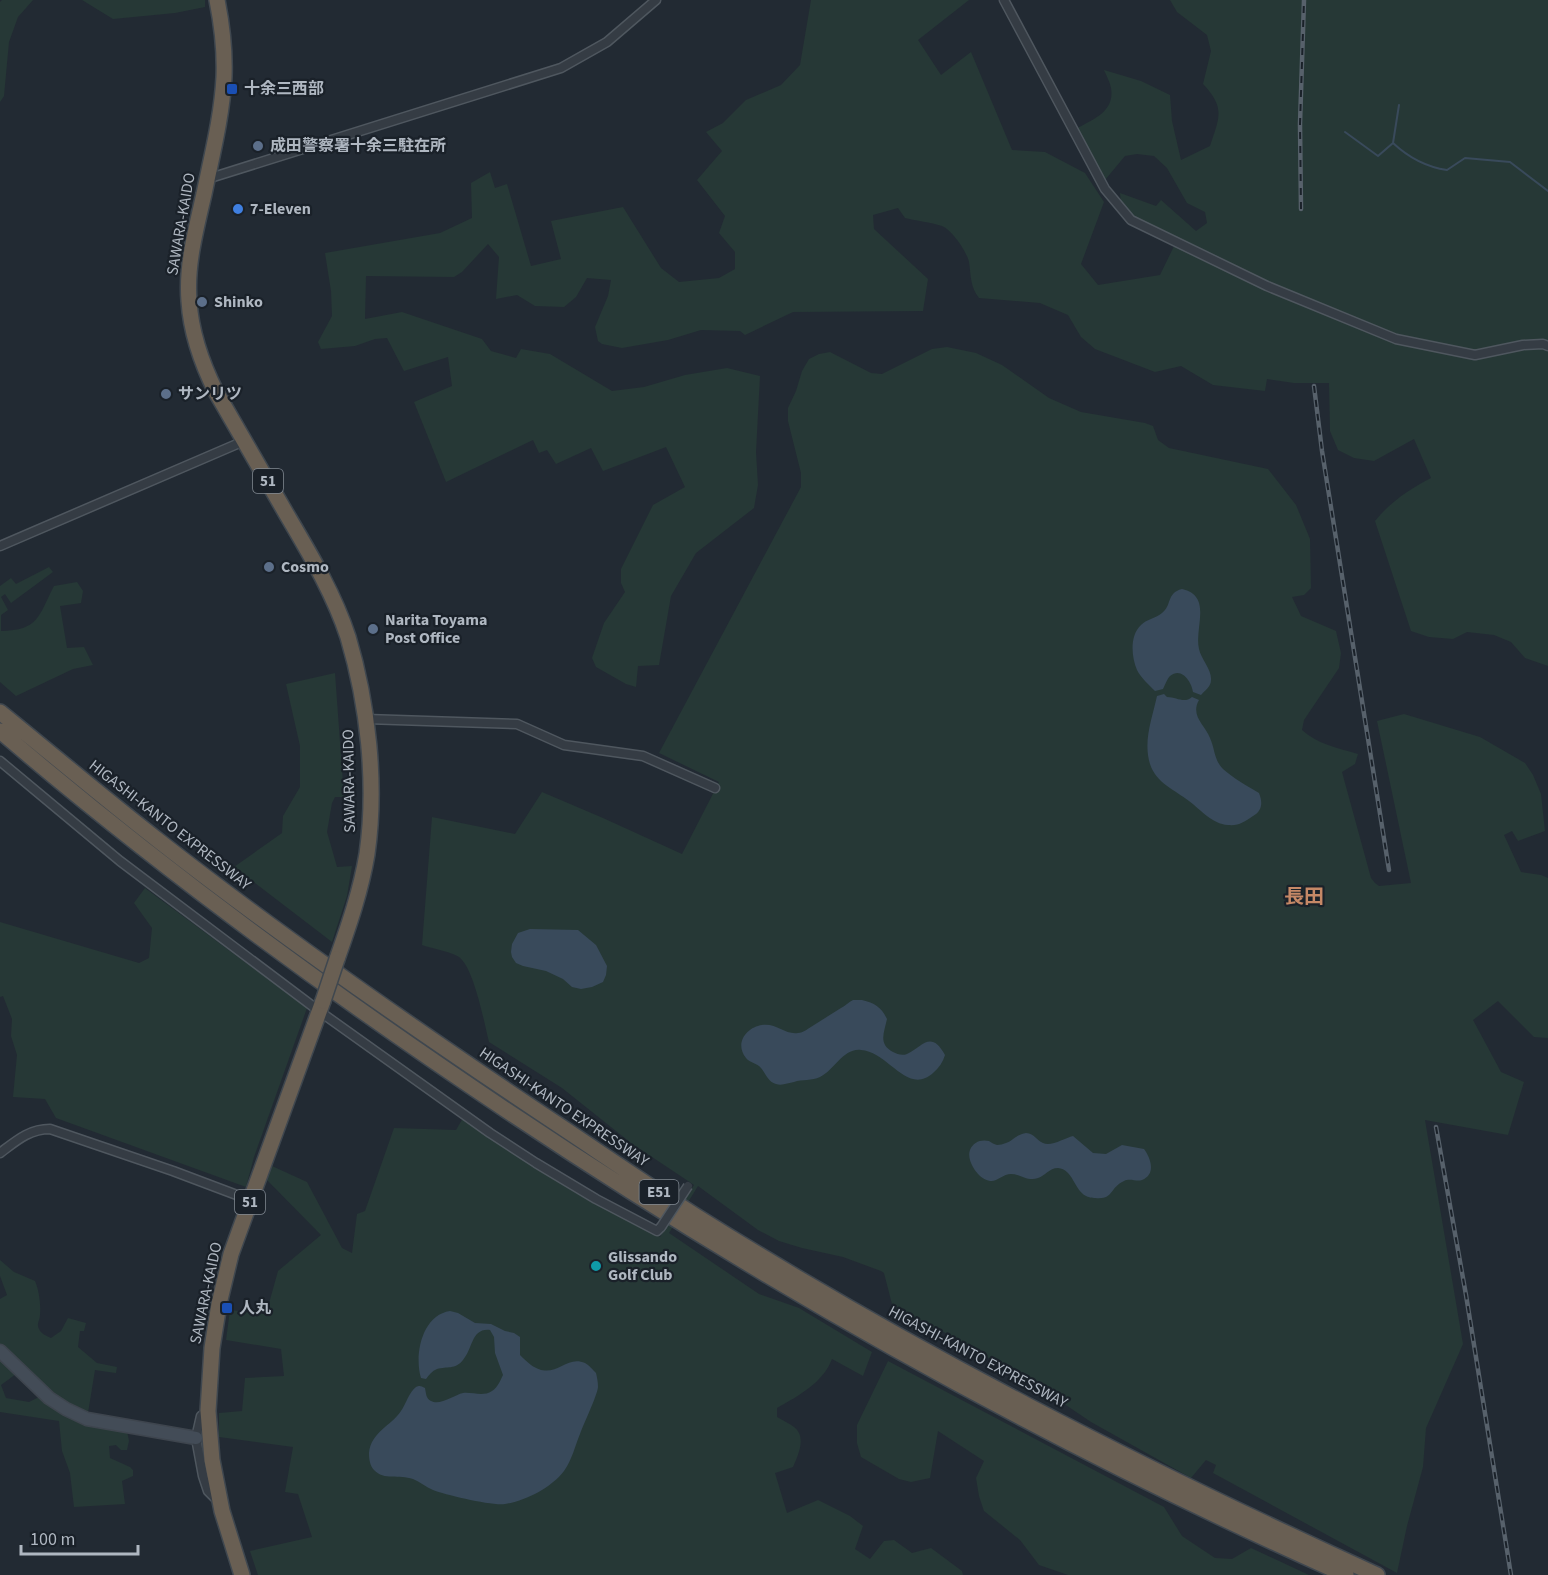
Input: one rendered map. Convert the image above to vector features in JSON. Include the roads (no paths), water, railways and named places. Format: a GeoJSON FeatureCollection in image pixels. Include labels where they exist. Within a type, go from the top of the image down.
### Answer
{"type":"FeatureCollection","features":[{"type":"Feature","properties":{"kind":"highway","name":"SAWARA-KAIDO"},"geometry":{"type":"LineString","coordinates":[[217,0],[222,36],[223,93],[190,259],[188,278],[190,316],[207,373],[314,562],[347,636],[366,719],[370,779],[369,835],[352,916],[231,1254],[219,1304],[211,1355],[208,1411],[212,1460],[220,1504],[242,1575]]}},
{"type":"Feature","properties":{"kind":"highway","name":"HIGASHI-KANTO EXPRESSWAY"},"geometry":{"type":"LineString","coordinates":[[0,712],[157,840],[309,954],[438,1046],[695,1216],[900,1337],[1007,1395],[1143,1465],[1377,1575]]}},
{"type":"Feature","properties":{"kind":"highway","name":"HIGASHI-KANTO EXPRESSWAY"},"geometry":{"type":"LineString","coordinates":[[0,730],[44,768],[168,866],[340,996],[439,1066],[574,1156],[688,1228],[894,1348],[1000,1406],[1200,1508],[1346,1575]]}},
{"type":"Feature","properties":{"kind":"street"},"geometry":{"type":"LineString","coordinates":[[207,179],[561,68],[607,42],[656,0]]}},
{"type":"Feature","properties":{"kind":"street"},"geometry":{"type":"LineString","coordinates":[[1004,0],[1105,189],[1131,220],[1267,286],[1396,339],[1475,356],[1523,345],[1548,346]]}},
{"type":"Feature","properties":{"kind":"street"},"geometry":{"type":"LineString","coordinates":[[0,546],[244,441]]}},
{"type":"Feature","properties":{"kind":"street"},"geometry":{"type":"LineString","coordinates":[[366,719],[517,724],[564,745],[643,756],[715,788]]}},
{"type":"Feature","properties":{"kind":"street"},"geometry":{"type":"LineString","coordinates":[[0,761],[120,861],[321,1006],[490,1133],[536,1163],[657,1231],[688,1186]]}},
{"type":"Feature","properties":{"kind":"street"},"geometry":{"type":"LineString","coordinates":[[0,1153],[31,1132],[50,1130],[173,1171],[250,1200]]}},
{"type":"Feature","properties":{"kind":"street"},"geometry":{"type":"LineString","coordinates":[[0,1352],[49,1398],[87,1419],[195,1438]]}},
{"type":"Feature","properties":{"kind":"street"},"geometry":{"type":"LineString","coordinates":[[208,1411],[201,1416],[195,1438],[208,1491],[220,1504]]}},
{"type":"Feature","properties":{"kind":"water"},"geometry":{"type":"Polygon","coordinates":[[[1182,589],[1197,598],[1200,606],[1199,649],[1210,672],[1211,680],[1209,687],[1201,695],[1193,692],[1186,677],[1179,673],[1170,676],[1163,689],[1155,691],[1139,673],[1135,664],[1133,640],[1137,629],[1143,623],[1162,613],[1174,593],[1182,589]]]}},
{"type":"Feature","properties":{"kind":"water"},"geometry":{"type":"Polygon","coordinates":[[[1164,694],[1180,700],[1192,697],[1199,700],[1197,716],[1208,733],[1220,766],[1231,776],[1259,793],[1261,806],[1256,814],[1235,825],[1217,822],[1166,786],[1153,771],[1148,755],[1148,738],[1157,696],[1164,694]]]}},
{"type":"Feature","properties":{"kind":"water"},"geometry":{"type":"Polygon","coordinates":[[[530,929],[578,930],[596,945],[607,966],[603,982],[581,989],[572,987],[563,979],[546,971],[516,963],[512,957],[512,944],[518,933],[530,929]]]}},
{"type":"Feature","properties":{"kind":"water"},"geometry":{"type":"Polygon","coordinates":[[[853,1000],[862,1000],[877,1006],[887,1019],[883,1038],[888,1049],[903,1055],[931,1041],[940,1047],[945,1055],[937,1069],[924,1079],[915,1079],[906,1076],[871,1053],[855,1050],[849,1052],[820,1077],[778,1085],[771,1082],[761,1068],[748,1060],[743,1052],[741,1047],[744,1037],[747,1032],[757,1026],[767,1025],[800,1033],[853,1000]]]}},
{"type":"Feature","properties":{"kind":"water"},"geometry":{"type":"Polygon","coordinates":[[[1026,1133],[1046,1144],[1073,1136],[1093,1153],[1106,1154],[1122,1145],[1144,1149],[1150,1161],[1151,1170],[1142,1180],[1124,1181],[1109,1195],[1101,1198],[1093,1198],[1082,1193],[1063,1169],[1052,1169],[1034,1179],[1011,1174],[993,1181],[985,1179],[976,1172],[969,1154],[975,1143],[986,1140],[1000,1145],[1026,1133]]]}},
{"type":"Feature","properties":{"kind":"water"},"geometry":{"type":"Polygon","coordinates":[[[450,1311],[475,1323],[491,1324],[514,1333],[520,1337],[520,1355],[539,1369],[547,1371],[578,1361],[586,1364],[596,1373],[597,1391],[567,1467],[552,1483],[529,1497],[505,1504],[480,1502],[433,1490],[413,1479],[382,1475],[372,1466],[369,1453],[373,1440],[397,1416],[416,1387],[425,1388],[428,1399],[439,1402],[463,1393],[489,1393],[500,1382],[503,1375],[495,1353],[494,1337],[490,1330],[479,1332],[460,1363],[437,1369],[426,1379],[421,1378],[419,1358],[422,1337],[433,1320],[440,1314],[450,1311]]]}},
{"type":"Feature","properties":{"kind":"waterway"},"geometry":{"type":"LineString","coordinates":[[1393,143],[1399,105]]}},
{"type":"Feature","properties":{"kind":"waterway"},"geometry":{"type":"LineString","coordinates":[[1345,132],[1378,156],[1393,143],[1418,161],[1447,170],[1465,158],[1510,162],[1548,191]]}},
{"type":"Feature","properties":{"kind":"railway"},"geometry":{"type":"LineString","coordinates":[[1301,209],[1300,124],[1304,0]]}},
{"type":"Feature","properties":{"kind":"railway"},"geometry":{"type":"LineString","coordinates":[[1314,386],[1322,451],[1389,870]]}},
{"type":"Feature","properties":{"kind":"railway"},"geometry":{"type":"LineString","coordinates":[[1436,1127],[1466,1295],[1511,1575]]}},
{"type":"Feature","properties":{"kind":"place","name":"十余三西部"},"geometry":{"type":"Point","coordinates":[232,89]}},
{"type":"Feature","properties":{"kind":"place","name":"成田警察署十余三駐在所"},"geometry":{"type":"Point","coordinates":[258,146]}},
{"type":"Feature","properties":{"kind":"place","name":"7-Eleven"},"geometry":{"type":"Point","coordinates":[238,209]}},
{"type":"Feature","properties":{"kind":"place","name":"Shinko"},"geometry":{"type":"Point","coordinates":[202,302]}},
{"type":"Feature","properties":{"kind":"place","name":"サンリツ"},"geometry":{"type":"Point","coordinates":[166,394]}},
{"type":"Feature","properties":{"kind":"place","name":"Cosmo"},"geometry":{"type":"Point","coordinates":[269,567]}},
{"type":"Feature","properties":{"kind":"place","name":"Narita Toyama Post Office"},"geometry":{"type":"Point","coordinates":[373,629]}},
{"type":"Feature","properties":{"kind":"place","name":"Glissando Golf Club"},"geometry":{"type":"Point","coordinates":[596,1266]}},
{"type":"Feature","properties":{"kind":"place","name":"人丸"},"geometry":{"type":"Point","coordinates":[227,1308]}},
{"type":"Feature","properties":{"kind":"district","name":"長田"},"geometry":{"type":"Point","coordinates":[1304,897]}}]}
